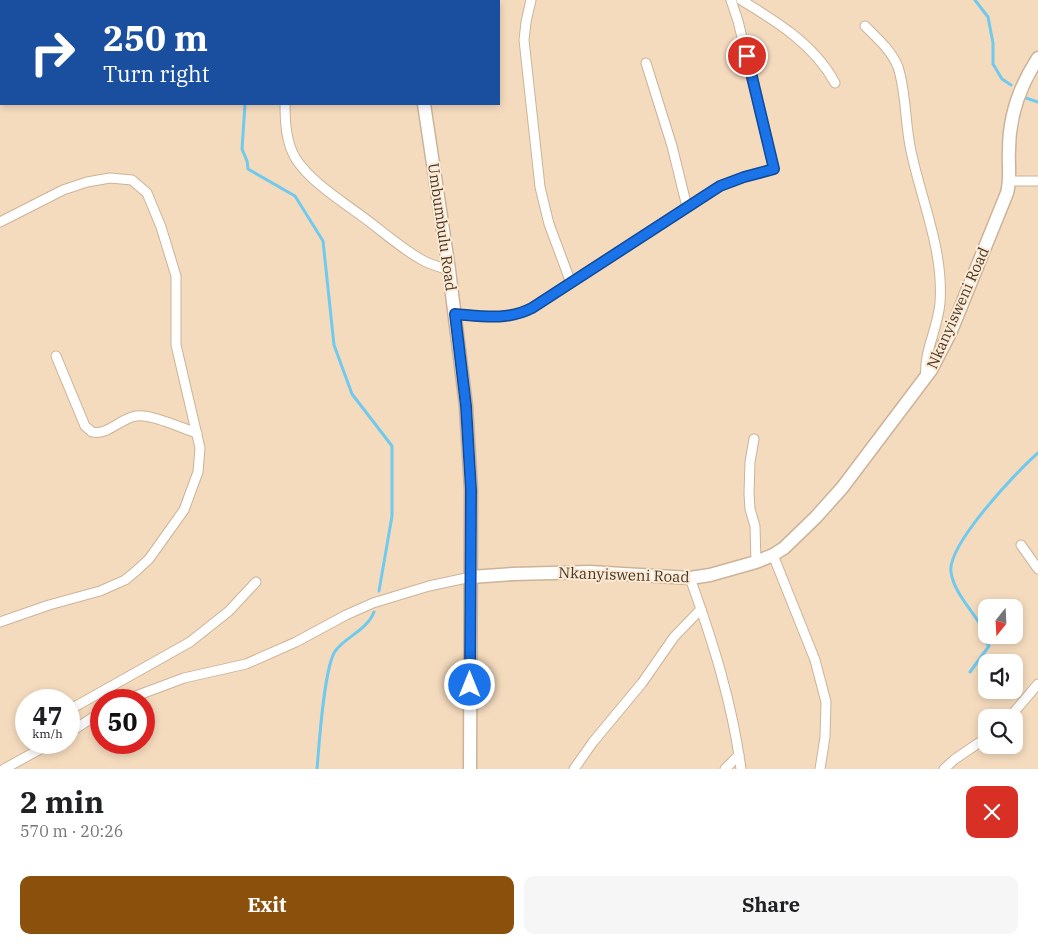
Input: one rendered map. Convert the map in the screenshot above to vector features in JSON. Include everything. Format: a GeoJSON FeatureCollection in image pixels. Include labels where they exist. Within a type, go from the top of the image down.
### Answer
{"type":"FeatureCollection","features":[{"type":"Feature","properties":{"kind":"street"},"geometry":{"type":"LineString","coordinates":[[531,0],[524,40],[540,187],[549,224],[571,283]]}},
{"type":"Feature","properties":{"kind":"street"},"geometry":{"type":"LineString","coordinates":[[455,314],[506,317],[521,314],[720,186],[774,169],[738,21],[731,0]]}},
{"type":"Feature","properties":{"kind":"street"},"geometry":{"type":"LineString","coordinates":[[741,0],[804,44],[824,65],[835,83]]}},
{"type":"Feature","properties":{"kind":"street"},"geometry":{"type":"LineString","coordinates":[[864,26],[886,48],[898,68],[914,164],[929,215],[940,275],[940,303],[936,328],[924,368],[926,377]]}},
{"type":"Feature","properties":{"kind":"street","name":"Nkanyisweni Road"},"geometry":{"type":"LineString","coordinates":[[155,689],[184,678],[246,664],[296,642],[373,603],[429,586],[471,577],[513,574],[590,572],[690,578],[710,575],[756,562],[773,555],[799,534],[842,488],[926,377],[940,354],[1001,210],[1010,181],[1008,152],[1014,107],[1022,85],[1038,58]]}},
{"type":"Feature","properties":{"kind":"street"},"geometry":{"type":"LineString","coordinates":[[646,63],[672,146],[686,207]]}},
{"type":"Feature","properties":{"kind":"street"},"geometry":{"type":"LineString","coordinates":[[285,105],[286,125],[290,145],[296,159],[304,170],[413,254],[429,263],[449,270]]}},
{"type":"Feature","properties":{"kind":"street","name":"Umbumbulu Road"},"geometry":{"type":"LineString","coordinates":[[424,105],[449,270],[466,406],[471,490],[470,769]]}},
{"type":"Feature","properties":{"kind":"street"},"geometry":{"type":"LineString","coordinates":[[0,222],[63,190],[87,182],[122,178],[132,180],[147,194],[161,227],[173,264],[177,288],[176,345],[197,433],[200,458],[191,493],[184,510],[149,559],[125,580],[100,591],[49,605],[0,622]]}},
{"type":"Feature","properties":{"kind":"street"},"geometry":{"type":"LineString","coordinates":[[1010,181],[1038,181]]}},
{"type":"Feature","properties":{"kind":"street"},"geometry":{"type":"LineString","coordinates":[[56,356],[85,426],[92,432],[102,432],[130,417],[137,416],[150,417],[197,433]]}},
{"type":"Feature","properties":{"kind":"street"},"geometry":{"type":"LineString","coordinates":[[754,439],[750,462],[749,494],[750,509],[756,526],[756,562]]}},
{"type":"Feature","properties":{"kind":"street"},"geometry":{"type":"LineString","coordinates":[[1021,545],[1038,570]]}},
{"type":"Feature","properties":{"kind":"street"},"geometry":{"type":"LineString","coordinates":[[773,555],[815,660],[826,702],[826,729],[820,769]]}},
{"type":"Feature","properties":{"kind":"street"},"geometry":{"type":"LineString","coordinates":[[690,578],[722,674],[735,728],[741,769]]}},
{"type":"Feature","properties":{"kind":"street"},"geometry":{"type":"LineString","coordinates":[[80,704],[190,642],[222,617],[256,582]]}},
{"type":"Feature","properties":{"kind":"street"},"geometry":{"type":"LineString","coordinates":[[574,769],[593,742],[642,683],[674,637],[701,608]]}},
{"type":"Feature","properties":{"kind":"street"},"geometry":{"type":"LineString","coordinates":[[1017,709],[1038,684]]}},
{"type":"Feature","properties":{"kind":"street"},"geometry":{"type":"LineString","coordinates":[[944,769],[978,743]]}},
{"type":"Feature","properties":{"kind":"street"},"geometry":{"type":"LineString","coordinates":[[4,769],[28,754]]}},
{"type":"Feature","properties":{"kind":"street"},"geometry":{"type":"LineString","coordinates":[[725,769],[739,755]]}},
{"type":"Feature","properties":{"kind":"waterway"},"geometry":{"type":"LineString","coordinates":[[975,0],[988,17],[993,43],[993,64],[1002,79],[1011,85]]}},
{"type":"Feature","properties":{"kind":"waterway"},"geometry":{"type":"LineString","coordinates":[[1026,98],[1038,102]]}},
{"type":"Feature","properties":{"kind":"waterway"},"geometry":{"type":"LineString","coordinates":[[245,105],[242,149],[248,169],[295,196],[323,241],[334,345],[352,394],[392,446],[392,516],[379,591]]}},
{"type":"Feature","properties":{"kind":"waterway"},"geometry":{"type":"LineString","coordinates":[[970,672],[989,646],[986,642],[988,639],[953,581],[951,572],[953,560],[971,527],[985,509],[1015,475],[1038,453]]}},
{"type":"Feature","properties":{"kind":"waterway"},"geometry":{"type":"LineString","coordinates":[[317,769],[325,688],[332,658],[341,645],[367,624],[374,612]]}},
{"type":"Feature","properties":{"kind":"route"},"geometry":{"type":"LineString","coordinates":[[470,685],[471,490],[466,406],[455,314],[506,317],[521,314],[720,186],[774,169],[747,56]]}}]}
